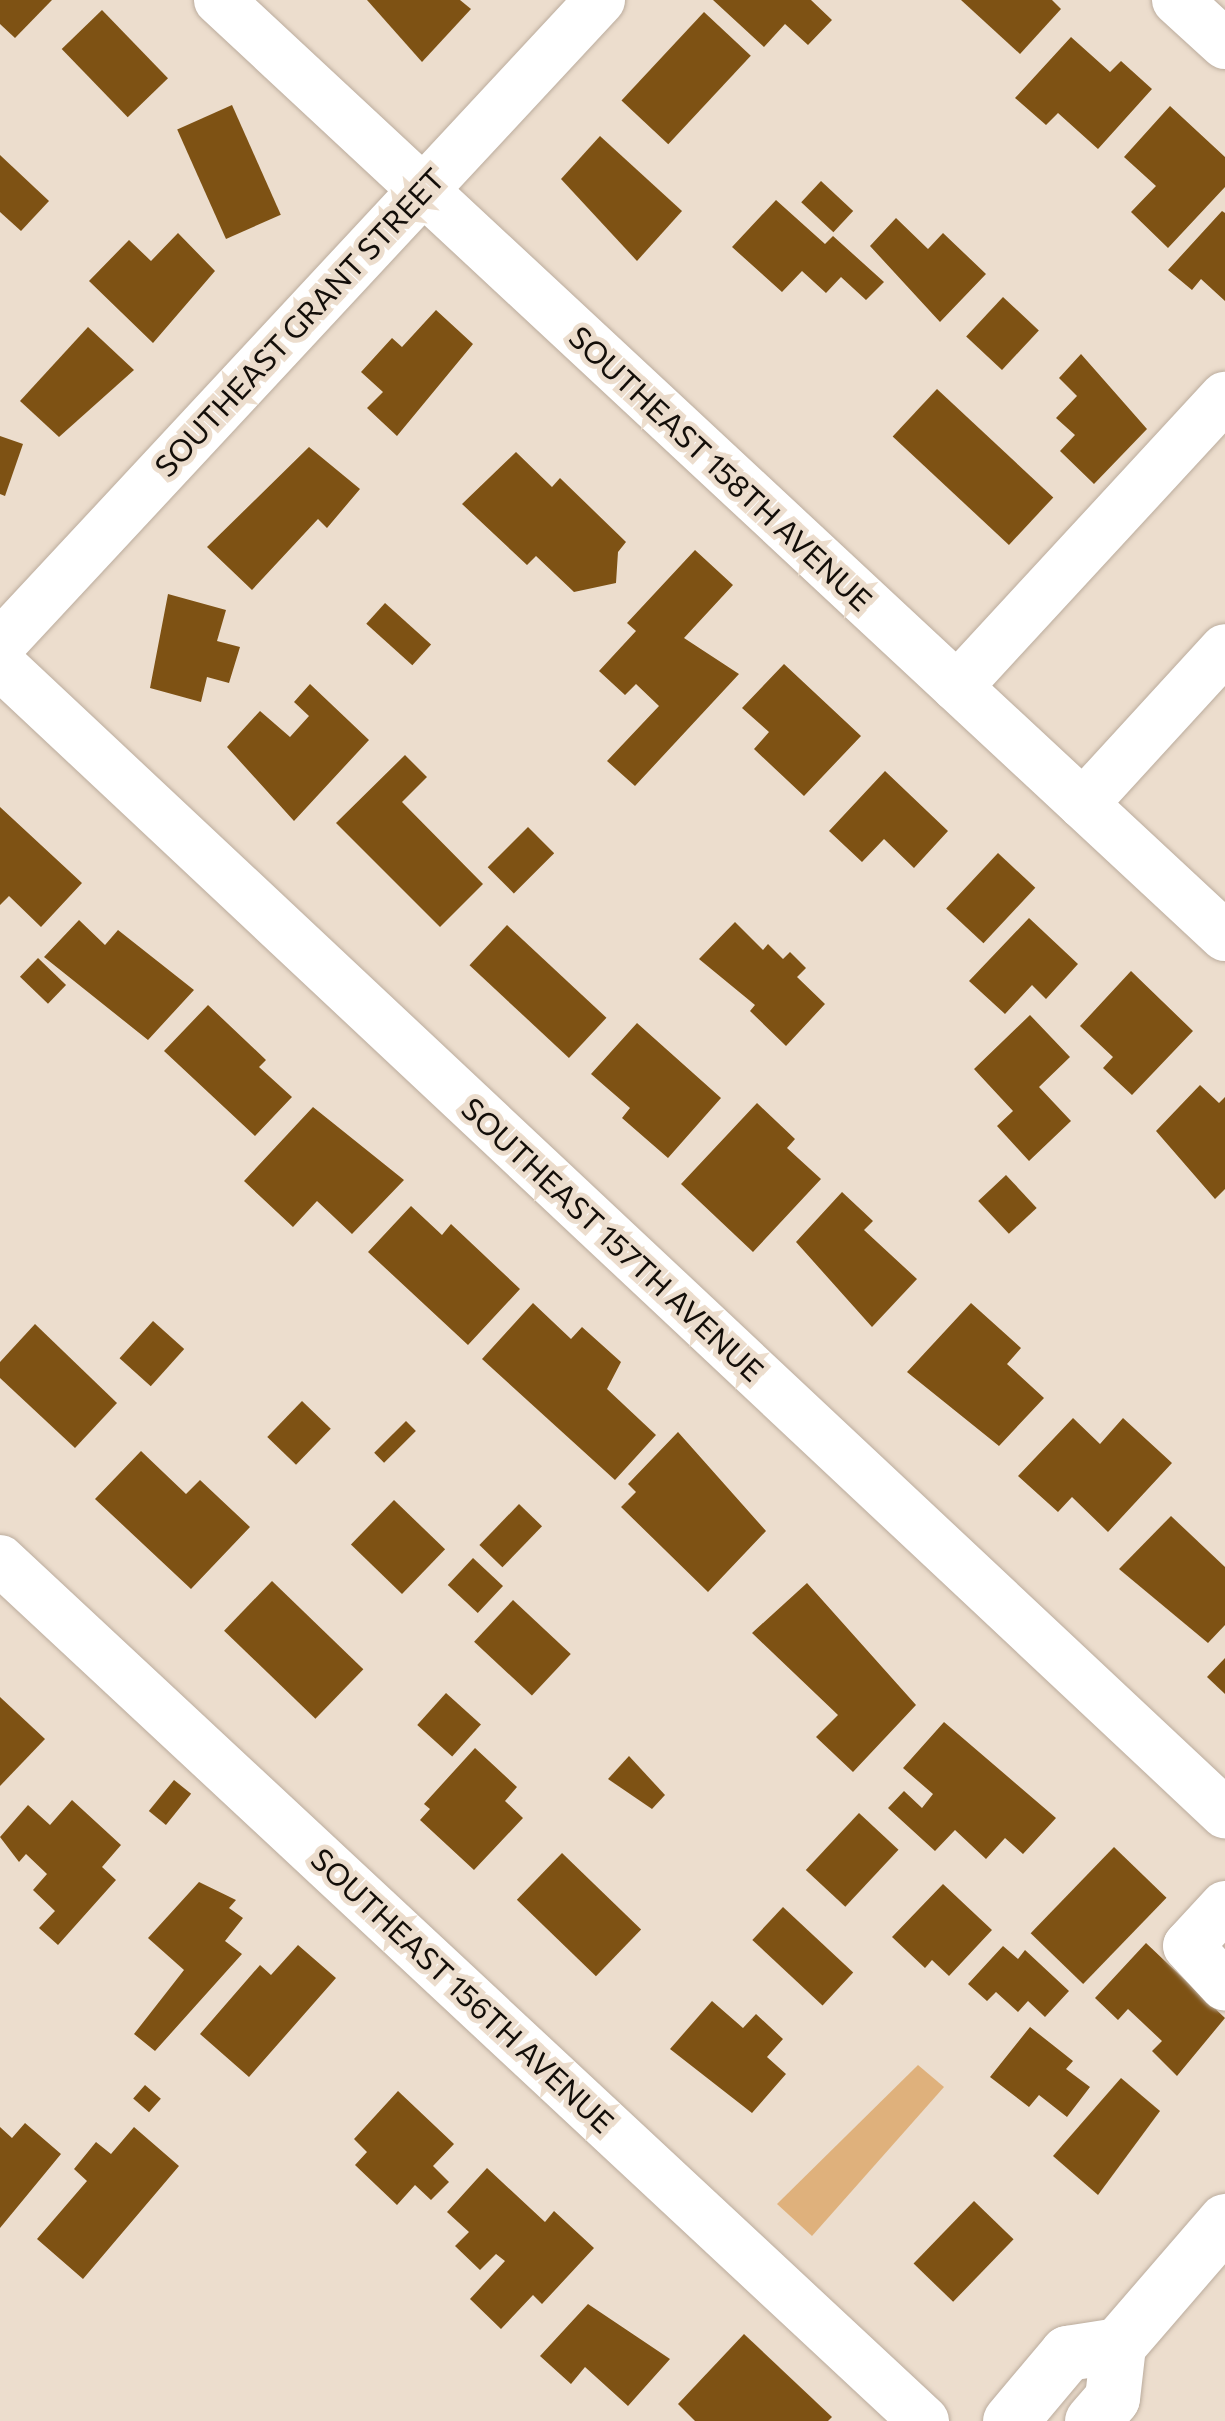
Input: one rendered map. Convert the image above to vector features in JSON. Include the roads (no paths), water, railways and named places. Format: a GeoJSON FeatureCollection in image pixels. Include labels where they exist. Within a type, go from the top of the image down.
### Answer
{"type":"FeatureCollection","features":[{"type":"Feature","properties":{"kind":"main road"},"geometry":{"type":"LineString","coordinates":[[1092,2421],[1112,2398],[1118,2345],[1225,2221]]}},
{"type":"Feature","properties":{"kind":"main road"},"geometry":{"type":"LineString","coordinates":[[1010,2421],[1067,2352],[1118,2345]]}},
{"type":"Feature","properties":{"kind":"street","name":"SOUTHEAST 158TH AVENUE"},"geometry":{"type":"LineString","coordinates":[[218,0],[1225,936]]}},
{"type":"Feature","properties":{"kind":"street","name":"SOUTHEAST GRANT STREET"},"geometry":{"type":"LineString","coordinates":[[0,645],[600,0]]}},
{"type":"Feature","properties":{"kind":"street"},"geometry":{"type":"LineString","coordinates":[[1176,0],[1225,44]]}},
{"type":"Feature","properties":{"kind":"street"},"geometry":{"type":"LineString","coordinates":[[957,687],[1225,397]]}},
{"type":"Feature","properties":{"kind":"street"},"geometry":{"type":"LineString","coordinates":[[1083,804],[1225,649]]}},
{"type":"Feature","properties":{"kind":"street","name":"SOUTHEAST 157TH AVENUE"},"geometry":{"type":"LineString","coordinates":[[0,664],[1225,1813]]}},
{"type":"Feature","properties":{"kind":"street","name":"SOUTHEAST 156TH AVENUE"},"geometry":{"type":"LineString","coordinates":[[0,1560],[924,2421]]}},
{"type":"Feature","properties":{"kind":"street"},"geometry":{"type":"LineString","coordinates":[[1225,1906],[1188,1946],[1225,1986]]}}]}
